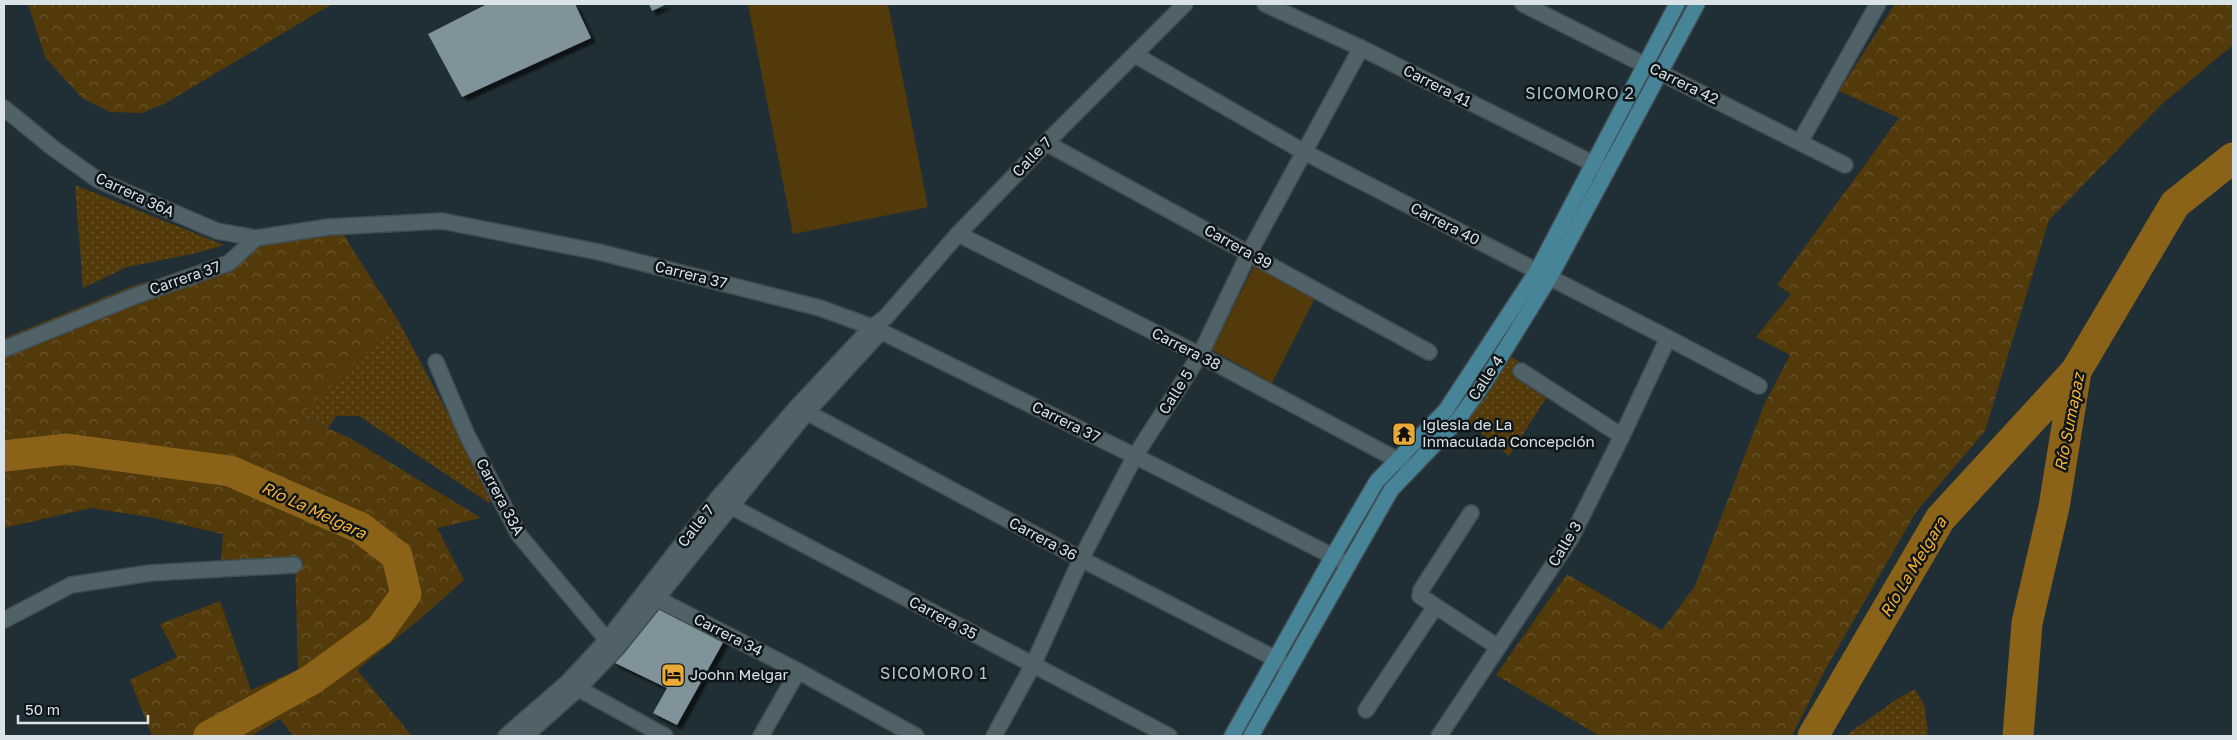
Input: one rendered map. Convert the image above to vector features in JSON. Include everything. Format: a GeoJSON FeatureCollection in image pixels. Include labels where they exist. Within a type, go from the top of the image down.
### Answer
{"type":"FeatureCollection","features":[{"type":"Feature","properties":{"kind":"main road","name":"Calle 4"},"geometry":{"type":"LineString","coordinates":[[1232,736],[1377,481],[1446,410],[1543,274],[1592,164],[1644,64],[1678,4]]}},
{"type":"Feature","properties":{"kind":"main road","name":"Calle 4"},"geometry":{"type":"LineString","coordinates":[[1251,736],[1391,490],[1463,412],[1485,382],[1543,274],[1607,171],[1697,4]]}},
{"type":"Feature","properties":{"kind":"street","name":"Calle 7"},"geometry":{"type":"LineString","coordinates":[[525,736],[573,686],[607,640],[650,595],[724,502],[802,409],[880,325],[958,234],[1185,4]]}},
{"type":"Feature","properties":{"kind":"street","name":"Carrera 41"},"geometry":{"type":"LineString","coordinates":[[1265,4],[1361,48],[1607,171]]}},
{"type":"Feature","properties":{"kind":"street","name":"Carrera 42"},"geometry":{"type":"LineString","coordinates":[[1523,4],[1845,165]]}},
{"type":"Feature","properties":{"kind":"street"},"geometry":{"type":"LineString","coordinates":[[1800,142],[1878,4]]}},
{"type":"Feature","properties":{"kind":"street","name":"Calle 5"},"geometry":{"type":"LineString","coordinates":[[994,736],[1033,665],[1081,559],[1134,456],[1200,355],[1249,253],[1361,48]]}},
{"type":"Feature","properties":{"kind":"street","name":"Carrera 40"},"geometry":{"type":"LineString","coordinates":[[1136,55],[1304,152],[1759,386]]}},
{"type":"Feature","properties":{"kind":"street","name":"Carrera 36A"},"geometry":{"type":"LineString","coordinates":[[4,108],[53,148],[98,180],[217,231],[256,238]]}},
{"type":"Feature","properties":{"kind":"street","name":"Carrera 39"},"geometry":{"type":"LineString","coordinates":[[1046,143],[1429,352]]}},
{"type":"Feature","properties":{"kind":"street","name":"Carrera 37"},"geometry":{"type":"LineString","coordinates":[[4,349],[135,296],[229,263],[256,238],[330,226],[442,220],[599,252],[880,325],[1348,564]]}},
{"type":"Feature","properties":{"kind":"street","name":"Carrera 38"},"geometry":{"type":"LineString","coordinates":[[958,234],[1200,355],[1412,468]]}},
{"type":"Feature","properties":{"kind":"street","name":"Calle 3"},"geometry":{"type":"LineString","coordinates":[[1439,736],[1571,538],[1668,338]]}},
{"type":"Feature","properties":{"kind":"street","name":"Carrera 33A"},"geometry":{"type":"LineString","coordinates":[[436,362],[467,435],[519,535],[607,640]]}},
{"type":"Feature","properties":{"kind":"street"},"geometry":{"type":"LineString","coordinates":[[1521,371],[1622,436]]}},
{"type":"Feature","properties":{"kind":"street","name":"Carrera 36"},"geometry":{"type":"LineString","coordinates":[[802,409],[1081,559],[1276,659],[1289,668]]}},
{"type":"Feature","properties":{"kind":"street","name":"Carrera 35"},"geometry":{"type":"LineString","coordinates":[[724,502],[1169,736]]}},
{"type":"Feature","properties":{"kind":"street"},"geometry":{"type":"LineString","coordinates":[[1471,513],[1421,590],[1420,596],[1498,647]]}},
{"type":"Feature","properties":{"kind":"street"},"geometry":{"type":"LineString","coordinates":[[4,620],[71,585],[150,573],[294,565]]}},
{"type":"Feature","properties":{"kind":"street","name":"Calle 7"},"geometry":{"type":"LineString","coordinates":[[506,736],[573,686],[617,648],[650,595]]}},
{"type":"Feature","properties":{"kind":"street","name":"Carrera 34"},"geometry":{"type":"LineString","coordinates":[[650,595],[798,671],[898,732],[916,736]]}},
{"type":"Feature","properties":{"kind":"street"},"geometry":{"type":"LineString","coordinates":[[1366,710],[1435,607]]}},
{"type":"Feature","properties":{"kind":"street"},"geometry":{"type":"LineString","coordinates":[[761,736],[798,671]]}},
{"type":"Feature","properties":{"kind":"street"},"geometry":{"type":"LineString","coordinates":[[573,686],[665,736]]}},
{"type":"Feature","properties":{"kind":"green space"},"geometry":{"type":"Polygon","coordinates":[[[28,4],[332,4],[164,104],[142,113],[110,112],[82,98],[45,57],[28,4]]]}},
{"type":"Feature","properties":{"kind":"green space"},"geometry":{"type":"Polygon","coordinates":[[[748,4],[888,4],[928,207],[793,234],[748,4]]]}},
{"type":"Feature","properties":{"kind":"green space"},"geometry":{"type":"Polygon","coordinates":[[[1895,4],[2233,4],[2233,45],[2161,105],[2049,220],[1985,431],[1916,512],[1825,670],[1792,736],[1600,736],[1496,675],[1567,574],[1662,630],[1695,586],[1764,405],[1790,355],[1756,337],[1791,294],[1777,285],[1899,118],[1839,91],[1895,4]]]}},
{"type":"Feature","properties":{"kind":"green space"},"geometry":{"type":"Polygon","coordinates":[[[75,185],[224,245],[197,253],[127,267],[83,288],[75,185]]]}},
{"type":"Feature","properties":{"kind":"green space"},"geometry":{"type":"Polygon","coordinates":[[[343,234],[399,322],[299,416],[350,438],[481,518],[437,528],[464,580],[420,619],[357,670],[412,736],[293,736],[280,719],[251,736],[152,736],[130,680],[177,657],[160,624],[220,601],[251,690],[298,670],[295,560],[221,562],[223,534],[149,517],[91,508],[4,528],[4,338],[135,285],[205,266],[261,242],[343,234]]]}},
{"type":"Feature","properties":{"kind":"green space"},"geometry":{"type":"Polygon","coordinates":[[[1254,266],[1316,296],[1272,383],[1212,350],[1254,266]]]}},
{"type":"Feature","properties":{"kind":"green space"},"geometry":{"type":"Polygon","coordinates":[[[399,322],[493,498],[489,503],[359,416],[336,416],[328,428],[299,416],[399,322]]]}},
{"type":"Feature","properties":{"kind":"green space"},"geometry":{"type":"Polygon","coordinates":[[[1510,356],[1520,362],[1512,376],[1546,398],[1509,456],[1466,421],[1510,356]]]}},
{"type":"Feature","properties":{"kind":"green space"},"geometry":{"type":"Polygon","coordinates":[[[1915,689],[1925,707],[1928,736],[1845,736],[1897,699],[1915,689]]]}},
{"type":"Feature","properties":{"kind":"building"},"geometry":{"type":"Polygon","coordinates":[[[487,4],[575,4],[591,38],[462,97],[428,34],[487,4]]]}},
{"type":"Feature","properties":{"kind":"building"},"geometry":{"type":"Polygon","coordinates":[[[649,4],[667,4],[652,11],[649,4]]]}},
{"type":"Feature","properties":{"kind":"building","name":"Joohn Melgar"},"geometry":{"type":"Polygon","coordinates":[[[657,606],[725,639],[677,725],[653,713],[667,688],[613,662],[657,606]]]}},
{"type":"Feature","properties":{"kind":"waterway","name":"Río Sumapaz"},"geometry":{"type":"LineString","coordinates":[[2018,736],[2027,623],[2054,507],[2076,371],[2175,204],[2233,158]]}},
{"type":"Feature","properties":{"kind":"waterway","name":"Río La Melgara"},"geometry":{"type":"LineString","coordinates":[[1813,736],[1940,519],[2076,371]]}},
{"type":"Feature","properties":{"kind":"waterway","name":"Río La Melgara"},"geometry":{"type":"LineString","coordinates":[[4,456],[67,449],[230,471],[361,528],[397,556],[406,594],[380,630],[311,680],[209,736]]}},
{"type":"Feature","properties":{"kind":"place","name":"Iglesia de La Inmaculada Concepción"},"geometry":{"type":"Point","coordinates":[1404,434]}},
{"type":"Feature","properties":{"kind":"place","name":"Joohn Melgar"},"geometry":{"type":"Point","coordinates":[673,675]}},
{"type":"Feature","properties":{"kind":"district","name":"SICOMORO 2"},"geometry":{"type":"Point","coordinates":[1580,93]}},
{"type":"Feature","properties":{"kind":"district","name":"SICOMORO 1"},"geometry":{"type":"Point","coordinates":[934,673]}}]}
